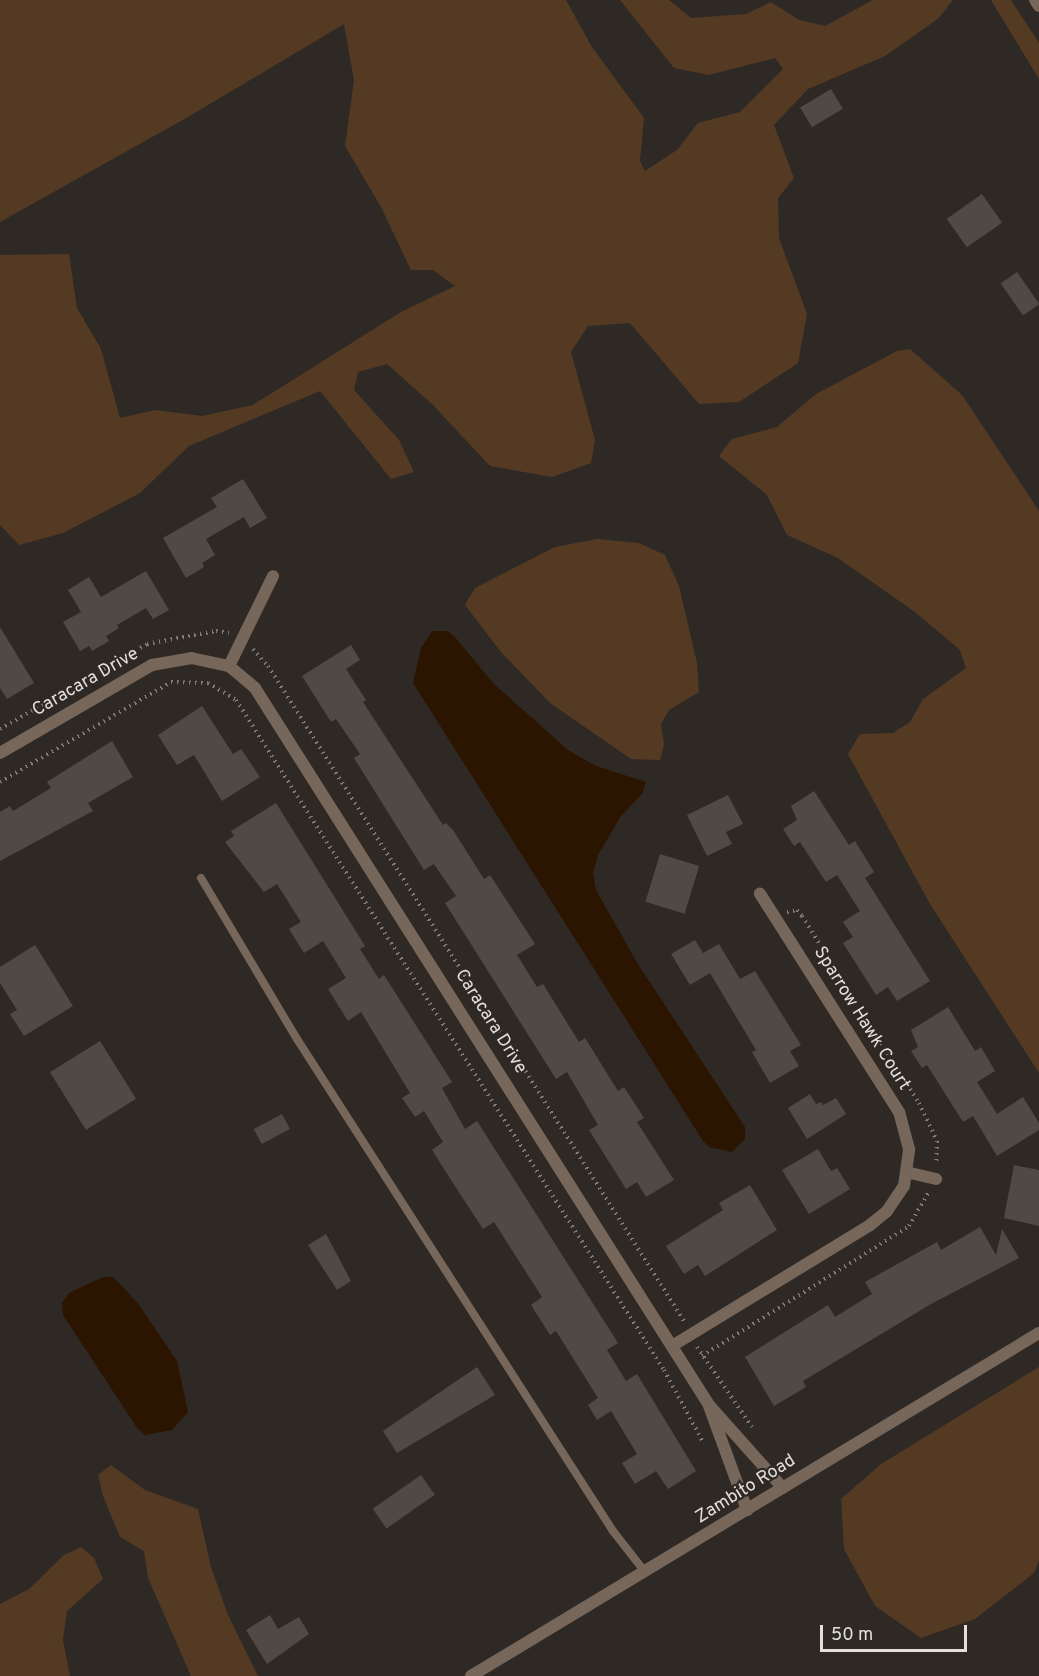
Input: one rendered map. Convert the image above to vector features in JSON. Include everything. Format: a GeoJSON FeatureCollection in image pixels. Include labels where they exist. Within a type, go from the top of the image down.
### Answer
{"type":"FeatureCollection","features":[{"type":"Feature","properties":{"kind":"street"},"geometry":{"type":"LineString","coordinates":[[1035,0],[1039,6]]}},
{"type":"Feature","properties":{"kind":"street"},"geometry":{"type":"LineString","coordinates":[[229,666],[273,576]]}},
{"type":"Feature","properties":{"kind":"street","name":"Caracara Drive"},"geometry":{"type":"LineString","coordinates":[[0,753],[152,665],[190,658],[229,666],[255,688],[709,1405],[783,1488]]}},
{"type":"Feature","properties":{"kind":"street","name":"Sparrow Hawk Court"},"geometry":{"type":"LineString","coordinates":[[672,1346],[870,1225],[887,1210],[904,1186],[909,1149],[899,1112],[760,894]]}},
{"type":"Feature","properties":{"kind":"street"},"geometry":{"type":"LineString","coordinates":[[906,1172],[936,1179]]}},
{"type":"Feature","properties":{"kind":"street","name":"Zambito Road"},"geometry":{"type":"LineString","coordinates":[[471,1676],[1039,1333]]}},
{"type":"Feature","properties":{"kind":"street","name":"Caracara Drive"},"geometry":{"type":"LineString","coordinates":[[709,1405],[747,1510]]}},
{"type":"Feature","properties":{"kind":"lane"},"geometry":{"type":"LineString","coordinates":[[201,878],[297,1039],[613,1531],[645,1572]]}},
{"type":"Feature","properties":{"kind":"path"},"geometry":{"type":"LineString","coordinates":[[0,782],[171,682],[185,680],[208,683],[236,700],[664,1370],[709,1452]]}},
{"type":"Feature","properties":{"kind":"path"},"geometry":{"type":"LineString","coordinates":[[702,1356],[909,1226],[936,1179],[937,1141],[900,1071],[802,916],[797,910],[773,914]]}},
{"type":"Feature","properties":{"kind":"shaded area"},"geometry":{"type":"Polygon","coordinates":[[[0,0],[566,0],[592,47],[644,118],[640,161],[645,171],[677,150],[698,123],[740,112],[783,69],[775,58],[709,75],[674,68],[620,0],[669,0],[691,18],[746,14],[771,2],[799,20],[825,26],[873,0],[953,0],[939,18],[885,56],[808,89],[774,125],[794,178],[778,198],[779,238],[807,314],[798,363],[739,402],[699,404],[630,323],[588,326],[571,352],[595,440],[591,463],[552,477],[490,466],[432,404],[387,364],[358,372],[354,390],[399,440],[414,472],[391,479],[320,391],[189,446],[140,493],[63,533],[19,545],[0,525],[0,255],[69,254],[77,308],[101,349],[120,418],[155,410],[202,416],[253,405],[401,312],[455,286],[433,270],[411,270],[381,207],[345,146],[354,80],[344,24],[188,117],[0,222],[0,0]]]}},
{"type":"Feature","properties":{"kind":"shaded area"},"geometry":{"type":"Polygon","coordinates":[[[991,0],[1011,0],[1039,43],[1039,79],[991,0]]]}},
{"type":"Feature","properties":{"kind":"shaded area"},"geometry":{"type":"Polygon","coordinates":[[[910,349],[962,395],[1039,511],[1039,1073],[930,904],[848,754],[860,734],[893,733],[910,722],[923,699],[966,668],[960,650],[915,612],[838,558],[787,535],[767,495],[719,456],[732,439],[777,427],[816,394],[897,351],[910,349]]]}},
{"type":"Feature","properties":{"kind":"shaded area"},"geometry":{"type":"Polygon","coordinates":[[[597,539],[639,543],[665,555],[679,586],[697,663],[699,692],[669,710],[661,724],[664,745],[660,760],[631,759],[550,703],[501,652],[465,605],[475,588],[555,547],[597,539]]]}},
{"type":"Feature","properties":{"kind":"shaded area"},"geometry":{"type":"Polygon","coordinates":[[[432,631],[448,631],[455,637],[493,683],[568,750],[596,766],[646,782],[642,794],[621,816],[598,855],[593,873],[596,890],[636,961],[745,1127],[745,1139],[732,1152],[709,1147],[703,1141],[413,683],[421,648],[432,631]]]}},
{"type":"Feature","properties":{"kind":"shaded area"},"geometry":{"type":"Polygon","coordinates":[[[103,1277],[113,1277],[137,1302],[177,1361],[188,1412],[172,1430],[145,1435],[137,1428],[63,1315],[62,1303],[69,1293],[103,1277]]]}},
{"type":"Feature","properties":{"kind":"shaded area"},"geometry":{"type":"Polygon","coordinates":[[[1039,1367],[1039,1560],[1034,1573],[975,1619],[921,1638],[875,1606],[844,1549],[841,1499],[881,1464],[1039,1367]]]}},
{"type":"Feature","properties":{"kind":"shaded area"},"geometry":{"type":"Polygon","coordinates":[[[111,1465],[145,1490],[198,1509],[211,1567],[228,1615],[258,1676],[191,1676],[148,1578],[144,1551],[120,1537],[103,1496],[98,1475],[111,1465]]]}},
{"type":"Feature","properties":{"kind":"shaded area"},"geometry":{"type":"Polygon","coordinates":[[[81,1547],[94,1558],[103,1579],[67,1611],[63,1640],[70,1676],[0,1676],[0,1604],[29,1589],[64,1555],[81,1547]]]}},
{"type":"Feature","properties":{"kind":"building"},"geometry":{"type":"Polygon","coordinates":[[[831,89],[843,109],[812,127],[800,108],[831,89]]]}},
{"type":"Feature","properties":{"kind":"building"},"geometry":{"type":"Polygon","coordinates":[[[982,194],[1002,223],[967,247],[947,219],[982,194]]]}},
{"type":"Feature","properties":{"kind":"building"},"geometry":{"type":"Polygon","coordinates":[[[1017,272],[1039,303],[1023,315],[1001,283],[1017,272]]]}},
{"type":"Feature","properties":{"kind":"building"},"geometry":{"type":"Polygon","coordinates":[[[243,479],[267,518],[250,528],[244,517],[206,539],[215,555],[202,563],[204,567],[186,578],[163,538],[217,507],[211,498],[243,479]]]}},
{"type":"Feature","properties":{"kind":"building"},"geometry":{"type":"Polygon","coordinates":[[[146,571],[169,610],[153,619],[146,608],[117,625],[119,628],[106,636],[109,641],[92,651],[89,646],[80,651],[63,622],[81,612],[68,590],[89,577],[101,597],[146,571]]]}},
{"type":"Feature","properties":{"kind":"building"},"geometry":{"type":"Polygon","coordinates":[[[0,627],[34,683],[7,699],[0,688],[0,627]]]}},
{"type":"Feature","properties":{"kind":"building"},"geometry":{"type":"Polygon","coordinates":[[[351,645],[360,660],[346,669],[366,700],[363,702],[443,825],[446,823],[453,830],[484,879],[490,875],[535,944],[517,955],[537,987],[543,984],[579,1042],[585,1038],[618,1091],[624,1087],[644,1118],[637,1122],[674,1180],[646,1197],[637,1182],[626,1189],[589,1130],[598,1125],[567,1072],[556,1079],[445,903],[456,896],[434,864],[424,870],[354,758],[360,754],[336,719],[331,722],[302,676],[351,645]]]}},
{"type":"Feature","properties":{"kind":"building"},"geometry":{"type":"Polygon","coordinates":[[[202,706],[233,754],[241,749],[260,777],[222,801],[194,755],[177,765],[158,735],[202,706]]]}},
{"type":"Feature","properties":{"kind":"building"},"geometry":{"type":"Polygon","coordinates":[[[112,741],[133,777],[88,803],[93,811],[0,861],[0,812],[10,806],[13,811],[51,788],[47,782],[112,741]]]}},
{"type":"Feature","properties":{"kind":"building"},"geometry":{"type":"Polygon","coordinates":[[[814,791],[849,845],[855,841],[874,872],[865,878],[930,981],[897,1001],[888,987],[876,995],[843,943],[853,937],[843,922],[860,911],[837,875],[826,882],[800,842],[794,846],[783,829],[797,820],[791,806],[814,791]]]}},
{"type":"Feature","properties":{"kind":"building"},"geometry":{"type":"Polygon","coordinates":[[[728,795],[743,824],[726,832],[732,844],[707,856],[687,815],[728,795]]]}},
{"type":"Feature","properties":{"kind":"building"},"geometry":{"type":"Polygon","coordinates":[[[276,803],[365,946],[360,949],[379,979],[384,975],[452,1082],[442,1088],[465,1129],[477,1121],[618,1343],[607,1350],[626,1381],[637,1374],[696,1471],[668,1489],[656,1471],[635,1484],[622,1463],[637,1454],[611,1411],[597,1420],[588,1405],[598,1398],[556,1331],[550,1335],[531,1305],[542,1297],[494,1222],[483,1229],[451,1180],[432,1150],[443,1142],[424,1111],[415,1117],[402,1098],[410,1093],[361,1012],[348,1021],[328,989],[346,978],[323,941],[304,953],[289,929],[301,922],[277,884],[264,892],[225,842],[234,836],[231,831],[276,803]]]}},
{"type":"Feature","properties":{"kind":"building"},"geometry":{"type":"Polygon","coordinates":[[[660,854],[699,866],[685,914],[645,902],[660,854]]]}},
{"type":"Feature","properties":{"kind":"building"},"geometry":{"type":"Polygon","coordinates":[[[695,940],[703,953],[719,944],[740,979],[755,971],[801,1045],[790,1051],[799,1066],[770,1083],[752,1052],[756,1050],[710,973],[690,985],[671,954],[695,940]]]}},
{"type":"Feature","properties":{"kind":"building"},"geometry":{"type":"Polygon","coordinates":[[[35,945],[73,1006],[24,1036],[10,1014],[17,1010],[0,983],[0,967],[35,945]]]}},
{"type":"Feature","properties":{"kind":"building"},"geometry":{"type":"Polygon","coordinates":[[[948,1007],[975,1051],[981,1047],[995,1071],[977,1082],[997,1114],[1023,1097],[1039,1123],[1039,1130],[997,1156],[973,1116],[963,1122],[927,1065],[922,1068],[911,1051],[918,1047],[911,1030],[948,1007]]]}},
{"type":"Feature","properties":{"kind":"building"},"geometry":{"type":"Polygon","coordinates":[[[100,1041],[136,1099],[86,1130],[50,1072],[100,1041]]]}},
{"type":"Feature","properties":{"kind":"building"},"geometry":{"type":"Polygon","coordinates":[[[810,1094],[816,1104],[821,1102],[823,1105],[836,1098],[846,1114],[807,1139],[788,1108],[810,1094]]]}},
{"type":"Feature","properties":{"kind":"building"},"geometry":{"type":"Polygon","coordinates":[[[282,1114],[290,1129],[262,1144],[254,1129],[282,1114]]]}},
{"type":"Feature","properties":{"kind":"building"},"geometry":{"type":"Polygon","coordinates":[[[818,1149],[831,1171],[837,1168],[850,1189],[809,1214],[782,1170],[818,1149]]]}},
{"type":"Feature","properties":{"kind":"building"},"geometry":{"type":"Polygon","coordinates":[[[1014,1165],[1039,1170],[1039,1226],[1004,1218],[1014,1165]]]}},
{"type":"Feature","properties":{"kind":"building"},"geometry":{"type":"Polygon","coordinates":[[[750,1185],[777,1230],[705,1276],[698,1265],[684,1274],[666,1246],[723,1210],[719,1203],[750,1185]]]}},
{"type":"Feature","properties":{"kind":"building"},"geometry":{"type":"Polygon","coordinates":[[[980,1227],[996,1255],[1002,1229],[1019,1258],[931,1304],[803,1381],[806,1387],[774,1406],[745,1357],[828,1305],[835,1317],[872,1294],[865,1282],[937,1242],[941,1250],[980,1227]]]}},
{"type":"Feature","properties":{"kind":"building"},"geometry":{"type":"Polygon","coordinates":[[[326,1234],[351,1281],[337,1290],[308,1245],[326,1234]]]}},
{"type":"Feature","properties":{"kind":"building"},"geometry":{"type":"Polygon","coordinates":[[[477,1367],[495,1395],[397,1453],[383,1431],[477,1367]]]}},
{"type":"Feature","properties":{"kind":"building"},"geometry":{"type":"Polygon","coordinates":[[[421,1475],[435,1495],[386,1529],[373,1509],[421,1475]]]}},
{"type":"Feature","properties":{"kind":"building"},"geometry":{"type":"Polygon","coordinates":[[[270,1615],[278,1629],[299,1617],[309,1634],[267,1664],[246,1630],[270,1615]]]}}]}
